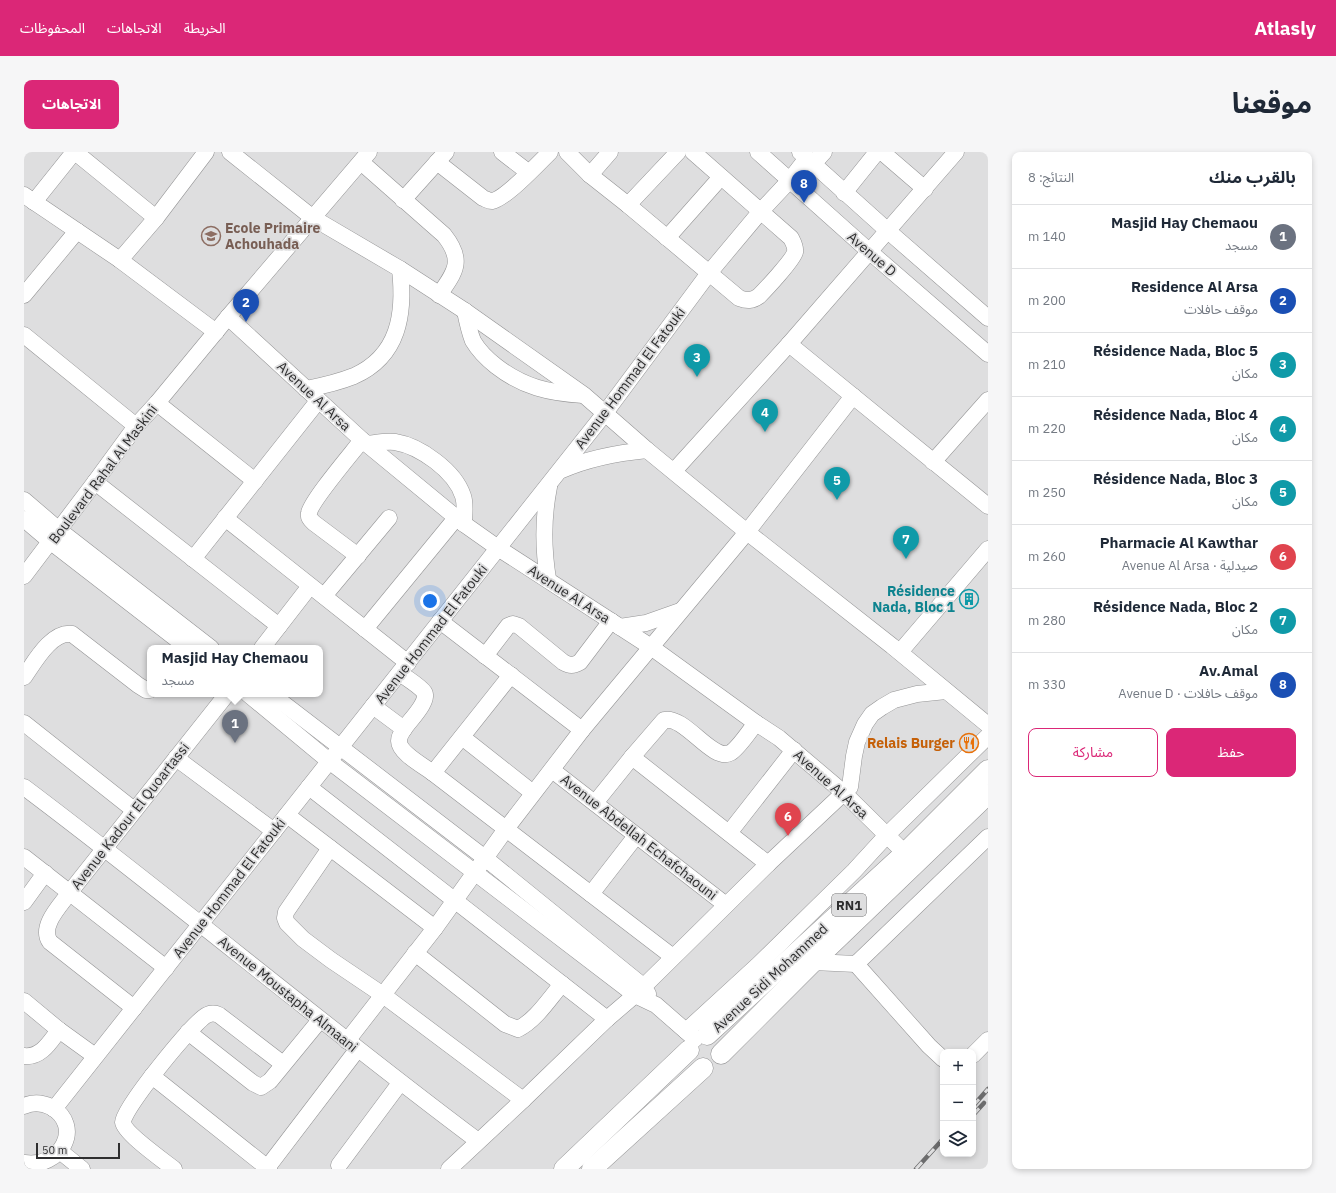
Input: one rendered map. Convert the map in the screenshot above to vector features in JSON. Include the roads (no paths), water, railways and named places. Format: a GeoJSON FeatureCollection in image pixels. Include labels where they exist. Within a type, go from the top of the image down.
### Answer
{"type":"FeatureCollection","features":[{"type":"Feature","properties":{"kind":"main road","name":"Avenue Sidi Mohammed"},"geometry":{"type":"LineString","coordinates":[[722,1054],[813,962],[910,858],[988,770]]}},
{"type":"Feature","properties":{"kind":"main road","name":"Avenue Sidi Mohammed"},"geometry":{"type":"LineString","coordinates":[[564,1169],[694,1039],[988,794]]}},
{"type":"Feature","properties":{"kind":"main road"},"geometry":{"type":"LineString","coordinates":[[703,1068],[696,1065],[690,1058],[694,1039],[715,1038],[720,1045],[722,1054]]}},
{"type":"Feature","properties":{"kind":"main road","name":"RN1"},"geometry":{"type":"LineString","coordinates":[[592,1169],[703,1068],[715,1064],[722,1054]]}},
{"type":"Feature","properties":{"kind":"street"},"geometry":{"type":"LineString","coordinates":[[156,218],[75,152],[29,198],[120,260],[216,332]]}},
{"type":"Feature","properties":{"kind":"street"},"geometry":{"type":"LineString","coordinates":[[120,260],[156,218],[206,152]]}},
{"type":"Feature","properties":{"kind":"street"},"geometry":{"type":"LineString","coordinates":[[230,152],[312,218],[400,269],[439,294],[584,395],[647,450],[747,532],[900,652],[988,725]]}},
{"type":"Feature","properties":{"kind":"street"},"geometry":{"type":"LineString","coordinates":[[502,152],[528,172]]}},
{"type":"Feature","properties":{"kind":"street"},"geometry":{"type":"LineString","coordinates":[[403,200],[442,157],[482,198],[488,201],[506,194],[550,152]]}},
{"type":"Feature","properties":{"kind":"street"},"geometry":{"type":"LineString","coordinates":[[567,152],[590,175],[739,298],[747,301],[759,296],[791,259],[796,252],[793,242],[761,211],[693,152]]}},
{"type":"Feature","properties":{"kind":"street"},"geometry":{"type":"LineString","coordinates":[[590,175],[610,152]]}},
{"type":"Feature","properties":{"kind":"street"},"geometry":{"type":"LineString","coordinates":[[628,205],[678,152]]}},
{"type":"Feature","properties":{"kind":"street","name":"Avenue D"},"geometry":{"type":"LineString","coordinates":[[758,152],[870,252],[988,354]]}},
{"type":"Feature","properties":{"kind":"street","name":"Avenue Hommad El Fatouki"},"geometry":{"type":"LineString","coordinates":[[54,1109],[560,471],[709,273],[761,211],[790,180],[807,158],[824,152]]}},
{"type":"Feature","properties":{"kind":"street"},"geometry":{"type":"LineString","coordinates":[[844,192],[877,152]]}},
{"type":"Feature","properties":{"kind":"street"},"geometry":{"type":"LineString","coordinates":[[882,152],[925,189]]}},
{"type":"Feature","properties":{"kind":"street"},"geometry":{"type":"LineString","coordinates":[[674,471],[789,344],[956,152]]}},
{"type":"Feature","properties":{"kind":"street"},"geometry":{"type":"LineString","coordinates":[[365,157],[403,200],[444,235],[450,243],[455,253],[455,269],[452,276],[439,294]]}},
{"type":"Feature","properties":{"kind":"street","name":"Boulevard Rahal Al Maskini"},"geometry":{"type":"LineString","coordinates":[[24,576],[136,426],[365,157]]}},
{"type":"Feature","properties":{"kind":"street","name":"Avenue D"},"geometry":{"type":"LineString","coordinates":[[807,158],[988,318]]}},
{"type":"Feature","properties":{"kind":"street"},"geometry":{"type":"LineString","coordinates":[[667,238],[721,176]]}},
{"type":"Feature","properties":{"kind":"street"},"geometry":{"type":"LineString","coordinates":[[24,295],[77,231]]}},
{"type":"Feature","properties":{"kind":"street"},"geometry":{"type":"LineString","coordinates":[[306,389],[344,379],[362,371],[376,361],[388,347],[396,333],[400,317],[402,295],[400,269]]}},
{"type":"Feature","properties":{"kind":"street"},"geometry":{"type":"LineString","coordinates":[[465,311],[468,328],[477,347],[500,369],[530,386],[550,392],[584,395]]}},
{"type":"Feature","properties":{"kind":"street","name":"Avenue Al Arsa"},"geometry":{"type":"LineString","coordinates":[[228,317],[364,442],[460,521],[498,548],[651,647],[779,738],[844,793],[910,858]]}},
{"type":"Feature","properties":{"kind":"street"},"geometry":{"type":"LineString","coordinates":[[24,335],[136,426]]}},
{"type":"Feature","properties":{"kind":"street"},"geometry":{"type":"LineString","coordinates":[[789,344],[988,506]]}},
{"type":"Feature","properties":{"kind":"street"},"geometry":{"type":"LineString","coordinates":[[152,1076],[268,1168],[352,1046],[383,994],[435,928],[506,829],[582,730],[747,532],[853,396]]}},
{"type":"Feature","properties":{"kind":"street"},"geometry":{"type":"LineString","coordinates":[[933,462],[988,400]]}},
{"type":"Feature","properties":{"kind":"street"},"geometry":{"type":"LineString","coordinates":[[193,559],[318,401]]}},
{"type":"Feature","properties":{"kind":"street"},"geometry":{"type":"LineString","coordinates":[[157,403],[255,481]]}},
{"type":"Feature","properties":{"kind":"street"},"geometry":{"type":"LineString","coordinates":[[358,556],[314,523],[309,518],[308,514],[314,501],[364,442],[387,442],[401,444],[419,450],[449,474],[460,488],[465,504],[460,521],[365,629]]}},
{"type":"Feature","properties":{"kind":"street"},"geometry":{"type":"LineString","coordinates":[[560,471],[596,457],[647,450]]}},
{"type":"Feature","properties":{"kind":"street"},"geometry":{"type":"LineString","coordinates":[[95,482],[279,626]]}},
{"type":"Feature","properties":{"kind":"street"},"geometry":{"type":"LineString","coordinates":[[548,579],[544,525],[545,506],[550,483]]}},
{"type":"Feature","properties":{"kind":"street"},"geometry":{"type":"LineString","coordinates":[[24,500],[55,536]]}},
{"type":"Feature","properties":{"kind":"street"},"geometry":{"type":"LineString","coordinates":[[225,518],[365,629],[404,668],[423,691],[426,696],[425,702],[404,729],[399,739],[399,746],[408,756],[433,773],[672,957]]}},
{"type":"Feature","properties":{"kind":"street"},"geometry":{"type":"LineString","coordinates":[[324,596],[390,518]]}},
{"type":"Feature","properties":{"kind":"street"},"geometry":{"type":"LineString","coordinates":[[24,519],[55,536],[192,645]]}},
{"type":"Feature","properties":{"kind":"street"},"geometry":{"type":"LineString","coordinates":[[900,652],[988,549]]}},
{"type":"Feature","properties":{"kind":"street"},"geometry":{"type":"LineString","coordinates":[[264,645],[310,586]]}},
{"type":"Feature","properties":{"kind":"street"},"geometry":{"type":"LineString","coordinates":[[485,656],[508,626],[513,624],[519,626],[563,662],[574,666],[580,662],[615,624],[646,623],[681,611]]}},
{"type":"Feature","properties":{"kind":"street"},"geometry":{"type":"LineString","coordinates":[[440,621],[582,730]]}},
{"type":"Feature","properties":{"kind":"street"},"geometry":{"type":"LineString","coordinates":[[24,677],[50,643],[61,635],[72,634],[138,685],[147,690]]}},
{"type":"Feature","properties":{"kind":"street"},"geometry":{"type":"LineString","coordinates":[[433,773],[511,675]]}},
{"type":"Feature","properties":{"kind":"street"},"geometry":{"type":"LineString","coordinates":[[449,1169],[639,990],[768,864],[850,787],[854,756],[859,735],[872,714],[894,700],[917,694],[946,691]]}},
{"type":"Feature","properties":{"kind":"street","name":"Avenue Kadour El Quoartassi"},"geometry":{"type":"LineString","coordinates":[[134,1008],[50,942],[46,937],[48,924],[70,892],[225,697]]}},
{"type":"Feature","properties":{"kind":"street"},"geometry":{"type":"LineString","coordinates":[[252,697],[329,761],[474,873],[639,990]]}},
{"type":"Feature","properties":{"kind":"street"},"geometry":{"type":"LineString","coordinates":[[275,697],[485,858],[694,1039],[757,966],[988,736]]}},
{"type":"Feature","properties":{"kind":"street"},"geometry":{"type":"LineString","coordinates":[[373,706],[404,729]]}},
{"type":"Feature","properties":{"kind":"street"},"geometry":{"type":"LineString","coordinates":[[595,803],[664,720],[669,719],[676,721],[717,752],[728,754],[737,747],[756,723]]}},
{"type":"Feature","properties":{"kind":"street"},"geometry":{"type":"LineString","coordinates":[[24,723],[134,810]]}},
{"type":"Feature","properties":{"kind":"street"},"geometry":{"type":"LineString","coordinates":[[462,737],[534,793]]}},
{"type":"Feature","properties":{"kind":"street"},"geometry":{"type":"LineString","coordinates":[[729,833],[794,750]]}},
{"type":"Feature","properties":{"kind":"street"},"geometry":{"type":"LineString","coordinates":[[632,757],[768,864]]}},
{"type":"Feature","properties":{"kind":"street"},"geometry":{"type":"LineString","coordinates":[[176,758],[274,831]]}},
{"type":"Feature","properties":{"kind":"street","name":"Avenue Abdellah Echafchaouni"},"geometry":{"type":"LineString","coordinates":[[552,770],[726,905]]}},
{"type":"Feature","properties":{"kind":"street","name":"Avenue Moustapha Almaani"},"geometry":{"type":"LineString","coordinates":[[24,787],[105,848],[352,1046],[478,1141]]}},
{"type":"Feature","properties":{"kind":"street"},"geometry":{"type":"LineString","coordinates":[[309,787],[607,1019]]}},
{"type":"Feature","properties":{"kind":"street"},"geometry":{"type":"LineString","coordinates":[[287,815],[435,928]]}},
{"type":"Feature","properties":{"kind":"street"},"geometry":{"type":"LineString","coordinates":[[591,894],[636,836]]}},
{"type":"Feature","properties":{"kind":"street"},"geometry":{"type":"LineString","coordinates":[[856,964],[988,837]]}},
{"type":"Feature","properties":{"kind":"street"},"geometry":{"type":"LineString","coordinates":[[330,848],[289,906],[285,918],[287,923],[303,939],[331,960],[383,994],[523,1100]]}},
{"type":"Feature","properties":{"kind":"street"},"geometry":{"type":"LineString","coordinates":[[24,857],[166,968]]}},
{"type":"Feature","properties":{"kind":"street"},"geometry":{"type":"LineString","coordinates":[[24,902],[45,873]]}},
{"type":"Feature","properties":{"kind":"street"},"geometry":{"type":"LineString","coordinates":[[415,953],[511,1028],[518,1029],[526,1025],[562,984]]}},
{"type":"Feature","properties":{"kind":"street"},"geometry":{"type":"LineString","coordinates":[[813,962],[856,964],[929,1046],[940,1056]]}},
{"type":"Feature","properties":{"kind":"street"},"geometry":{"type":"LineString","coordinates":[[24,1001],[59,1030],[95,1056]]}},
{"type":"Feature","properties":{"kind":"street"},"geometry":{"type":"LineString","coordinates":[[174,1169],[129,1133],[123,1124],[127,1111],[152,1076],[188,1032],[206,1015],[214,1013],[283,1064]]}},
{"type":"Feature","properties":{"kind":"street"},"geometry":{"type":"LineString","coordinates":[[188,1032],[257,1086],[261,1087],[270,1081],[320,1020]]}},
{"type":"Feature","properties":{"kind":"street"},"geometry":{"type":"LineString","coordinates":[[24,1056],[30,1057],[39,1053],[47,1047],[59,1030]]}},
{"type":"Feature","properties":{"kind":"street"},"geometry":{"type":"LineString","coordinates":[[976,1052],[988,1040]]}},
{"type":"Feature","properties":{"kind":"street"},"geometry":{"type":"LineString","coordinates":[[338,1165],[400,1083]]}},
{"type":"Feature","properties":{"kind":"street"},"geometry":{"type":"LineString","coordinates":[[24,1106],[34,1103],[54,1109],[64,1121],[67,1132],[66,1143],[61,1152],[52,1161],[36,1165],[24,1163]]}},
{"type":"Feature","properties":{"kind":"street"},"geometry":{"type":"LineString","coordinates":[[61,1152],[82,1169]]}},
{"type":"Feature","properties":{"kind":"railway"},"geometry":{"type":"LineString","coordinates":[[976,1103],[988,1089]]}},
{"type":"Feature","properties":{"kind":"railway"},"geometry":{"type":"LineString","coordinates":[[976,1112],[984,1103]]}},
{"type":"Feature","properties":{"kind":"railway"},"geometry":{"type":"LineString","coordinates":[[916,1169],[940,1142]]}},
{"type":"Feature","properties":{"kind":"place","name":"Av.Amal"},"geometry":{"type":"Point","coordinates":[804,203]}},
{"type":"Feature","properties":{"kind":"place","name":"Ecole Primaire Achouhada"},"geometry":{"type":"Point","coordinates":[211,236]}},
{"type":"Feature","properties":{"kind":"place","name":"Residence Al Arsa"},"geometry":{"type":"Point","coordinates":[246,322]}},
{"type":"Feature","properties":{"kind":"place","name":"Résidence Nada, Bloc 5"},"geometry":{"type":"Point","coordinates":[697,377]}},
{"type":"Feature","properties":{"kind":"place","name":"Résidence Nada, Bloc 4"},"geometry":{"type":"Point","coordinates":[765,432]}},
{"type":"Feature","properties":{"kind":"place","name":"Résidence Nada, Bloc 3"},"geometry":{"type":"Point","coordinates":[837,500]}},
{"type":"Feature","properties":{"kind":"place","name":"Résidence Nada, Bloc 2"},"geometry":{"type":"Point","coordinates":[906,559]}},
{"type":"Feature","properties":{"kind":"place","name":"Résidence Nada, Bloc 1"},"geometry":{"type":"Point","coordinates":[969,599]}},
{"type":"Feature","properties":{"kind":"place","name":"Masjid Hay Chemaou"},"geometry":{"type":"Point","coordinates":[235,743]}},
{"type":"Feature","properties":{"kind":"place","name":"Relais Burger"},"geometry":{"type":"Point","coordinates":[969,743]}},
{"type":"Feature","properties":{"kind":"place","name":"Pharmacie Al Kawthar"},"geometry":{"type":"Point","coordinates":[788,836]}}]}
